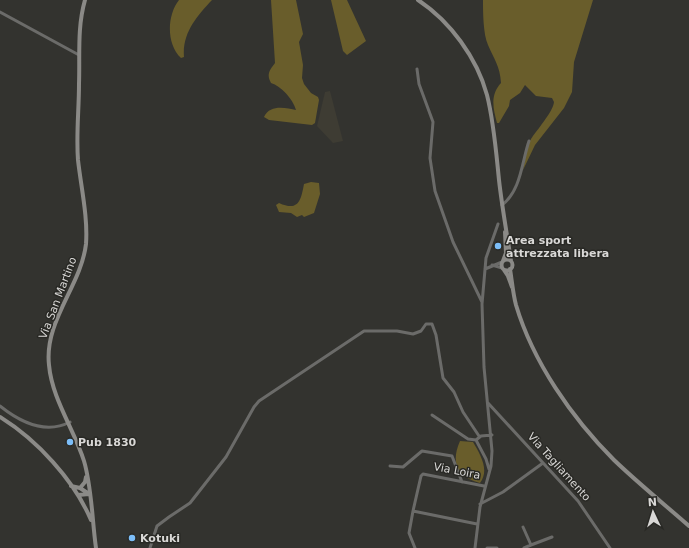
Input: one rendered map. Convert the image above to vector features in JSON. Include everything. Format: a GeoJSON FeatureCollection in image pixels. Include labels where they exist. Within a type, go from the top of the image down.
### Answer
{"type":"FeatureCollection","features":[{"type":"Feature","properties":{"kind":"street","name":"Via San Martino"},"geometry":{"type":"LineString","coordinates":[[85,0],[80,21],[77,140],[86,227],[86,245],[80,266],[52,335],[48,356],[54,387],[70,422],[86,470],[96,548]]}},
{"type":"Feature","properties":{"kind":"street"},"geometry":{"type":"LineString","coordinates":[[418,0],[437,14],[465,48],[482,80],[487,94],[494,134],[505,227],[512,266],[510,269],[513,291]]}},
{"type":"Feature","properties":{"kind":"street"},"geometry":{"type":"LineString","coordinates":[[0,12],[79,55]]}},
{"type":"Feature","properties":{"kind":"street"},"geometry":{"type":"LineString","coordinates":[[417,69],[419,84],[433,122],[430,158],[435,191],[453,242],[482,304]]}},
{"type":"Feature","properties":{"kind":"street"},"geometry":{"type":"LineString","coordinates":[[502,205],[509,199],[516,184],[529,141]]}},
{"type":"Feature","properties":{"kind":"street"},"geometry":{"type":"LineString","coordinates":[[475,548],[480,504],[484,486],[490,470],[492,451],[492,435],[484,360],[482,304],[487,256],[498,224]]}},
{"type":"Feature","properties":{"kind":"street"},"geometry":{"type":"LineString","coordinates":[[505,227],[506,253],[503,262],[503,269],[508,276],[518,310],[527,333],[549,377],[568,406],[588,431],[615,460],[689,526]]}},
{"type":"Feature","properties":{"kind":"street"},"geometry":{"type":"LineString","coordinates":[[485,269],[492,265],[511,261]]}},
{"type":"Feature","properties":{"kind":"street"},"geometry":{"type":"LineString","coordinates":[[492,265],[503,269],[510,269]]}},
{"type":"Feature","properties":{"kind":"street"},"geometry":{"type":"LineString","coordinates":[[150,548],[158,525],[190,503],[222,463],[257,403],[366,331],[413,334],[421,331],[426,324],[432,324],[436,335],[443,378],[454,392],[463,412],[479,436]]}},
{"type":"Feature","properties":{"kind":"street","name":"Via Tagliamento"},"geometry":{"type":"LineString","coordinates":[[488,403],[584,508],[610,548]]}},
{"type":"Feature","properties":{"kind":"street"},"geometry":{"type":"LineString","coordinates":[[0,406],[16,418],[40,427],[52,428],[70,422]]}},
{"type":"Feature","properties":{"kind":"street"},"geometry":{"type":"LineString","coordinates":[[432,415],[464,437],[476,440],[490,470]]}},
{"type":"Feature","properties":{"kind":"street"},"geometry":{"type":"LineString","coordinates":[[0,417],[38,448],[78,495],[93,524]]}},
{"type":"Feature","properties":{"kind":"street"},"geometry":{"type":"LineString","coordinates":[[476,440],[479,436],[492,435]]}},
{"type":"Feature","properties":{"kind":"street"},"geometry":{"type":"LineString","coordinates":[[390,466],[403,467],[422,451],[450,455],[454,459],[462,482]]}},
{"type":"Feature","properties":{"kind":"street"},"geometry":{"type":"LineString","coordinates":[[480,504],[503,492],[543,463]]}},
{"type":"Feature","properties":{"kind":"street"},"geometry":{"type":"LineString","coordinates":[[80,488],[85,482],[86,470]]}},
{"type":"Feature","properties":{"kind":"street","name":"Via Loira"},"geometry":{"type":"LineString","coordinates":[[413,511],[421,476],[426,474],[484,486]]}},
{"type":"Feature","properties":{"kind":"street"},"geometry":{"type":"LineString","coordinates":[[71,486],[80,488],[89,494]]}},
{"type":"Feature","properties":{"kind":"street"},"geometry":{"type":"LineString","coordinates":[[78,495],[89,494]]}},
{"type":"Feature","properties":{"kind":"street"},"geometry":{"type":"LineString","coordinates":[[415,548],[409,533],[413,511],[477,524]]}},
{"type":"Feature","properties":{"kind":"street"},"geometry":{"type":"LineString","coordinates":[[523,527],[531,545]]}},
{"type":"Feature","properties":{"kind":"street"},"geometry":{"type":"LineString","coordinates":[[524,548],[552,537]]}},
{"type":"Feature","properties":{"kind":"street"},"geometry":{"type":"LineString","coordinates":[[487,548],[497,548]]}},
{"type":"Feature","properties":{"kind":"shaded area"},"geometry":{"type":"Polygon","coordinates":[[[179,0],[212,0],[201,12],[188,33],[185,40],[184,57],[181,58],[173,45],[170,29],[172,13],[179,0]]]}},
{"type":"Feature","properties":{"kind":"shaded area"},"geometry":{"type":"Polygon","coordinates":[[[271,0],[296,0],[303,34],[299,42],[303,65],[302,78],[304,84],[311,93],[318,97],[319,100],[315,123],[312,125],[269,120],[264,117],[270,110],[278,108],[296,110],[289,97],[283,90],[271,83],[269,77],[270,70],[275,63],[271,0]]]}},
{"type":"Feature","properties":{"kind":"shaded area"},"geometry":{"type":"Polygon","coordinates":[[[331,0],[347,0],[366,41],[347,55],[343,51],[331,0]]]}},
{"type":"Feature","properties":{"kind":"shaded area"},"geometry":{"type":"Polygon","coordinates":[[[483,0],[593,0],[574,62],[572,92],[564,108],[535,145],[523,170],[529,143],[548,116],[554,102],[552,98],[536,96],[525,85],[520,93],[510,100],[509,106],[499,123],[497,123],[493,102],[495,92],[501,83],[498,67],[486,40],[483,0]]]}},
{"type":"Feature","properties":{"kind":"shaded area"},"geometry":{"type":"Polygon","coordinates":[[[330,91],[343,141],[333,143],[317,126],[325,92],[330,91]]]}},
{"type":"Feature","properties":{"kind":"shaded area"},"geometry":{"type":"Polygon","coordinates":[[[311,182],[319,183],[320,194],[314,213],[304,217],[302,215],[297,217],[291,213],[279,212],[276,205],[279,203],[291,206],[295,205],[298,203],[302,195],[304,184],[311,182]]]}},
{"type":"Feature","properties":{"kind":"shaded area"},"geometry":{"type":"Polygon","coordinates":[[[460,441],[473,442],[481,457],[484,473],[480,483],[466,477],[458,468],[456,456],[460,441]]]}},
{"type":"Feature","properties":{"kind":"place","name":"Area sport attrezzata libera"},"geometry":{"type":"Point","coordinates":[498,246]}},
{"type":"Feature","properties":{"kind":"place","name":"Pub 1830"},"geometry":{"type":"Point","coordinates":[70,442]}},
{"type":"Feature","properties":{"kind":"place","name":"Kotuki"},"geometry":{"type":"Point","coordinates":[132,538]}}]}
